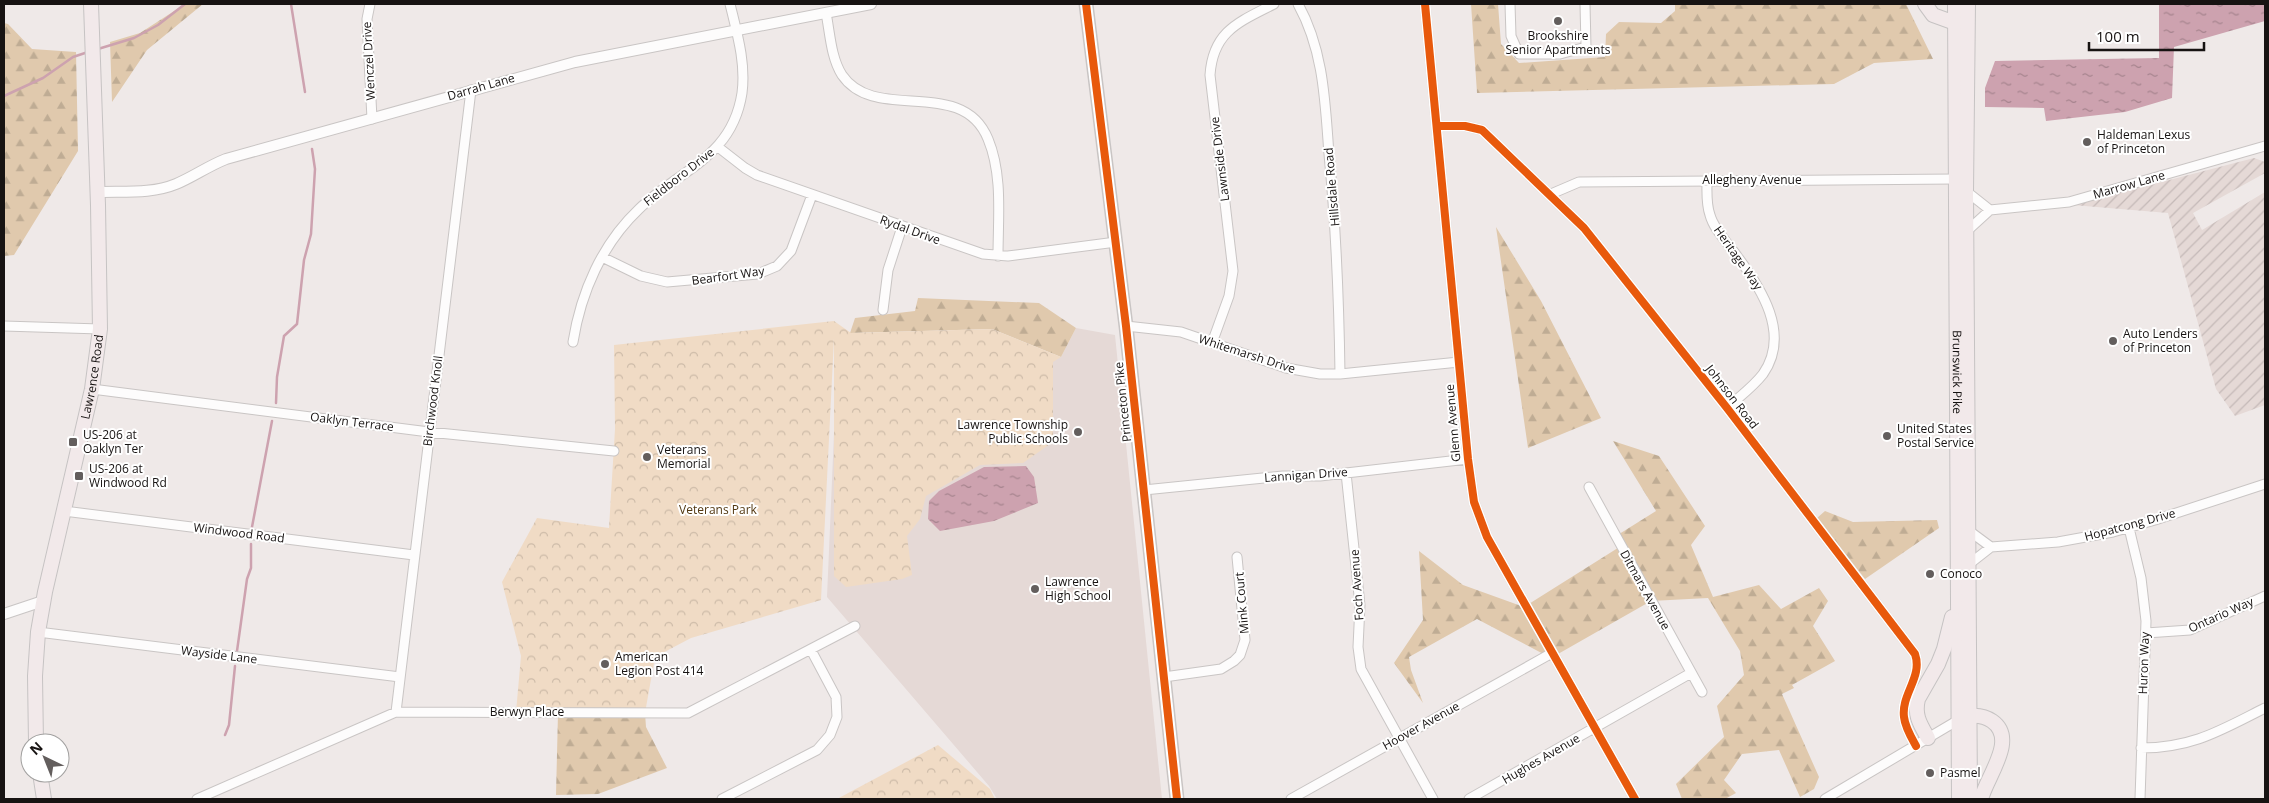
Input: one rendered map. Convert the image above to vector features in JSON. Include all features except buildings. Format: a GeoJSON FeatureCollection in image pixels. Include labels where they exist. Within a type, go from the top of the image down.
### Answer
{"type":"FeatureCollection","features":[{"type":"Feature","properties":{"kind":"main road","name":"Lawrence Road"},"geometry":{"type":"LineString","coordinates":[[36,733],[35,676],[38,632],[43,601],[92,389],[100,329],[98,192],[91,4]]}},
{"type":"Feature","properties":{"kind":"main road","name":"Princeton Pike"},"geometry":{"type":"LineString","coordinates":[[1086,4],[1126,326],[1177,799]]}},
{"type":"Feature","properties":{"kind":"main road"},"geometry":{"type":"LineString","coordinates":[[1925,4],[1933,15],[1963,11]]}},
{"type":"Feature","properties":{"kind":"main road","name":"Brunswick Pike"},"geometry":{"type":"LineString","coordinates":[[1963,11],[1955,179],[1957,579],[1970,799]]}},
{"type":"Feature","properties":{"kind":"main road","name":"Brunswick Pike"},"geometry":{"type":"LineString","coordinates":[[1959,799],[1964,718],[1968,565],[1967,231],[1963,11]]}},
{"type":"Feature","properties":{"kind":"main road"},"geometry":{"type":"LineString","coordinates":[[1928,738],[1918,720],[1916,706],[1944,649],[1950,625],[1957,579]]}},
{"type":"Feature","properties":{"kind":"main road"},"geometry":{"type":"LineString","coordinates":[[1964,718],[1975,715],[1990,720],[1996,724],[2003,737],[2002,751],[1989,776],[1981,799]]}},
{"type":"Feature","properties":{"kind":"main road"},"geometry":{"type":"LineString","coordinates":[[42,783],[44,799]]}},
{"type":"Feature","properties":{"kind":"street","name":"Wenczel Drive"},"geometry":{"type":"LineString","coordinates":[[370,4],[367,20],[372,119]]}},
{"type":"Feature","properties":{"kind":"street","name":"Fieldboro Drive"},"geometry":{"type":"LineString","coordinates":[[574,342],[586,291],[602,257],[625,224],[638,210],[669,184],[695,168],[718,147],[733,122],[742,95],[743,63],[730,4]]}},
{"type":"Feature","properties":{"kind":"street","name":"Darrah Lane"},"geometry":{"type":"LineString","coordinates":[[98,192],[161,188],[177,184],[204,168],[226,160],[471,90],[584,60],[871,4]]}},
{"type":"Feature","properties":{"kind":"street","name":"Lawnside Drive"},"geometry":{"type":"LineString","coordinates":[[1212,343],[1229,296],[1233,271],[1210,64],[1217,45],[1232,27],[1274,4]]}},
{"type":"Feature","properties":{"kind":"street","name":"Hillsdale Road"},"geometry":{"type":"LineString","coordinates":[[1298,4],[1311,31],[1322,70],[1337,240],[1340,374]]}},
{"type":"Feature","properties":{"kind":"street","name":"Glenn Avenue"},"geometry":{"type":"LineString","coordinates":[[1425,4],[1470,484],[1480,520],[1635,799]]}},
{"type":"Feature","properties":{"kind":"street"},"geometry":{"type":"LineString","coordinates":[[1510,4],[1511,36],[1518,54],[1560,54],[1586,47],[1585,4]]}},
{"type":"Feature","properties":{"kind":"street"},"geometry":{"type":"LineString","coordinates":[[826,13],[838,67],[843,76],[856,89],[875,97],[949,105],[966,112],[982,127],[988,138],[996,168],[998,256]]}},
{"type":"Feature","properties":{"kind":"street","name":"Birchwood Knoll"},"geometry":{"type":"LineString","coordinates":[[396,712],[471,90]]}},
{"type":"Feature","properties":{"kind":"street","name":"Johnson Road"},"geometry":{"type":"LineString","coordinates":[[1437,126],[1465,126],[1482,130],[1551,194],[1584,228],[1727,408],[1915,654],[1917,660],[1916,675],[1904,709],[1906,726],[1916,746]]}},
{"type":"Feature","properties":{"kind":"street","name":"Marrow Lane"},"geometry":{"type":"LineString","coordinates":[[1990,210],[2069,202],[2265,146]]}},
{"type":"Feature","properties":{"kind":"street","name":"Rydal Drive"},"geometry":{"type":"LineString","coordinates":[[718,147],[757,175],[968,250],[998,256],[1116,242]]}},
{"type":"Feature","properties":{"kind":"street","name":"Allegheny Avenue"},"geometry":{"type":"LineString","coordinates":[[1551,194],[1579,182],[1955,179]]}},
{"type":"Feature","properties":{"kind":"street","name":"Heritage Way"},"geometry":{"type":"LineString","coordinates":[[1707,181],[1708,208],[1713,224],[1758,284],[1767,303],[1772,324],[1772,352],[1764,372],[1758,381],[1727,408]]}},
{"type":"Feature","properties":{"kind":"street"},"geometry":{"type":"LineString","coordinates":[[1966,191],[1990,210],[1967,231]]}},
{"type":"Feature","properties":{"kind":"street","name":"Bearfort Way"},"geometry":{"type":"LineString","coordinates":[[602,257],[641,276],[667,282],[758,274],[777,266],[791,251],[812,195]]}},
{"type":"Feature","properties":{"kind":"street"},"geometry":{"type":"LineString","coordinates":[[883,310],[888,270],[902,227]]}},
{"type":"Feature","properties":{"kind":"street"},"geometry":{"type":"LineString","coordinates":[[4,326],[100,329]]}},
{"type":"Feature","properties":{"kind":"street","name":"Whitemarsh Drive"},"geometry":{"type":"LineString","coordinates":[[1126,326],[1174,330],[1286,368],[1320,374],[1340,374],[1459,362]]}},
{"type":"Feature","properties":{"kind":"street","name":"Oaklyn Terrace"},"geometry":{"type":"LineString","coordinates":[[92,389],[429,432],[614,451]]}},
{"type":"Feature","properties":{"kind":"street","name":"Lannigan Drive"},"geometry":{"type":"LineString","coordinates":[[1144,490],[1283,476],[1320,476],[1468,459]]}},
{"type":"Feature","properties":{"kind":"street","name":"Foch Avenue"},"geometry":{"type":"LineString","coordinates":[[1346,473],[1360,605],[1359,659],[1366,680],[1433,799]]}},
{"type":"Feature","properties":{"kind":"street","name":"Hopatcong Drive"},"geometry":{"type":"LineString","coordinates":[[1991,547],[2058,542],[2129,528],[2265,484]]}},
{"type":"Feature","properties":{"kind":"street","name":"Ditmars Avenue"},"geometry":{"type":"LineString","coordinates":[[1589,487],[1702,692]]}},
{"type":"Feature","properties":{"kind":"street","name":"Windwood Road"},"geometry":{"type":"LineString","coordinates":[[64,511],[414,555]]}},
{"type":"Feature","properties":{"kind":"street","name":"Huron Way"},"geometry":{"type":"LineString","coordinates":[[2129,528],[2141,578],[2146,633],[2140,799]]}},
{"type":"Feature","properties":{"kind":"street"},"geometry":{"type":"LineString","coordinates":[[1968,530],[1991,547],[1968,565]]}},
{"type":"Feature","properties":{"kind":"street","name":"Mink Court"},"geometry":{"type":"LineString","coordinates":[[1164,678],[1221,669],[1234,662],[1240,655],[1245,640],[1238,557]]}},
{"type":"Feature","properties":{"kind":"street","name":"Ontario Way"},"geometry":{"type":"LineString","coordinates":[[2146,633],[2190,630],[2265,596]]}},
{"type":"Feature","properties":{"kind":"street"},"geometry":{"type":"LineString","coordinates":[[4,614],[43,601]]}},
{"type":"Feature","properties":{"kind":"street","name":"Berwyn Place"},"geometry":{"type":"LineString","coordinates":[[196,799],[396,712],[683,714],[693,711],[851,628]]}},
{"type":"Feature","properties":{"kind":"street","name":"Wayside Lane"},"geometry":{"type":"LineString","coordinates":[[38,632],[400,677]]}},
{"type":"Feature","properties":{"kind":"street"},"geometry":{"type":"LineString","coordinates":[[722,799],[817,750],[830,735],[837,717],[836,697],[811,650]]}},
{"type":"Feature","properties":{"kind":"street","name":"Hoover Avenue"},"geometry":{"type":"LineString","coordinates":[[1291,799],[1552,652]]}},
{"type":"Feature","properties":{"kind":"street","name":"Hughes Avenue"},"geometry":{"type":"LineString","coordinates":[[1469,799],[1691,674]]}},
{"type":"Feature","properties":{"kind":"street"},"geometry":{"type":"LineString","coordinates":[[2142,748],[2164,748],[2196,741],[2265,708]]}},
{"type":"Feature","properties":{"kind":"street"},"geometry":{"type":"LineString","coordinates":[[1825,799],[1964,718]]}},
{"type":"Feature","properties":{"kind":"shaded area"},"geometry":{"type":"Polygon","coordinates":[[[2254,158],[2265,162],[2265,173],[2193,213],[2202,230],[2265,192],[2265,405],[2235,416],[2216,389],[2168,213],[2073,205],[2254,158]]]}},
{"type":"Feature","properties":{"kind":"shaded area","name":"Lawrence High School"},"geometry":{"type":"Polygon","coordinates":[[[1076,328],[1115,335],[1162,799],[997,799],[989,786],[827,597],[837,364],[1061,357],[1076,328]]]}},
{"type":"Feature","properties":{"kind":"green space"},"geometry":{"type":"Polygon","coordinates":[[[185,4],[203,4],[147,50],[112,102],[110,42],[140,33],[185,4]]]}},
{"type":"Feature","properties":{"kind":"green space"},"geometry":{"type":"Polygon","coordinates":[[[1471,4],[1498,4],[1501,44],[1519,63],[1605,57],[1606,34],[1619,22],[1661,23],[1675,11],[1675,4],[1906,4],[1933,59],[1874,63],[1834,84],[1477,93],[1471,4]]]}},
{"type":"Feature","properties":{"kind":"green space"},"geometry":{"type":"Polygon","coordinates":[[[4,23],[8,24],[32,49],[76,52],[78,151],[14,255],[4,256],[4,23]]]}},
{"type":"Feature","properties":{"kind":"green space"},"geometry":{"type":"Polygon","coordinates":[[[1496,227],[1541,301],[1601,418],[1528,448],[1496,227]]]}},
{"type":"Feature","properties":{"kind":"green space"},"geometry":{"type":"Polygon","coordinates":[[[918,298],[1039,303],[1076,328],[1061,357],[992,329],[850,333],[855,318],[915,311],[918,298]]]}},
{"type":"Feature","properties":{"kind":"green space","name":"Veterans Park"},"geometry":{"type":"Polygon","coordinates":[[[834,321],[851,333],[992,329],[1061,357],[1053,362],[1053,442],[1023,463],[980,465],[926,496],[920,519],[907,536],[912,575],[902,579],[846,587],[834,576],[834,338],[821,600],[691,638],[655,657],[645,713],[516,712],[521,656],[502,582],[537,518],[609,528],[615,429],[614,345],[834,321]]]}},
{"type":"Feature","properties":{"kind":"green space"},"geometry":{"type":"Polygon","coordinates":[[[1613,441],[1659,456],[1705,526],[1691,545],[1713,597],[1759,585],[1781,609],[1819,588],[1828,601],[1813,626],[1835,661],[1792,685],[1794,688],[1782,694],[1819,777],[1814,789],[1800,797],[1779,750],[1742,754],[1724,780],[1736,793],[1725,799],[1682,799],[1676,784],[1724,737],[1717,706],[1744,675],[1740,651],[1708,598],[1651,601],[1551,658],[1477,619],[1409,657],[1411,670],[1423,703],[1394,663],[1423,620],[1419,551],[1463,585],[1524,607],[1621,546],[1616,536],[1656,511],[1613,441]]]}},
{"type":"Feature","properties":{"kind":"green space"},"geometry":{"type":"Polygon","coordinates":[[[1825,511],[1853,522],[1937,520],[1939,528],[1865,579],[1817,518],[1825,511]]]}},
{"type":"Feature","properties":{"kind":"green space"},"geometry":{"type":"Polygon","coordinates":[[[558,713],[645,713],[646,727],[667,768],[598,794],[556,795],[558,713]]]}},
{"type":"Feature","properties":{"kind":"green space"},"geometry":{"type":"Polygon","coordinates":[[[938,745],[990,789],[995,799],[837,799],[938,745]]]}},
{"type":"Feature","properties":{"kind":"water"},"geometry":{"type":"Polygon","coordinates":[[[2159,4],[2265,4],[2265,21],[2174,47],[2172,98],[2125,112],[2046,121],[2044,108],[1985,107],[1985,88],[1995,61],[2159,58],[2159,4]]]}},
{"type":"Feature","properties":{"kind":"water"},"geometry":{"type":"Polygon","coordinates":[[[1026,466],[1034,477],[1038,503],[994,521],[940,531],[928,519],[929,501],[939,491],[984,467],[1026,466]]]}},
{"type":"Feature","properties":{"kind":"waterway"},"geometry":{"type":"LineString","coordinates":[[98,49],[134,38],[158,25],[185,4]]}},
{"type":"Feature","properties":{"kind":"waterway"},"geometry":{"type":"LineString","coordinates":[[291,4],[305,92]]}},
{"type":"Feature","properties":{"kind":"waterway"},"geometry":{"type":"LineString","coordinates":[[4,96],[43,78],[73,57],[88,52]]}},
{"type":"Feature","properties":{"kind":"waterway"},"geometry":{"type":"LineString","coordinates":[[276,403],[277,377],[284,336],[297,324],[304,260],[311,234],[315,169],[312,149]]}},
{"type":"Feature","properties":{"kind":"waterway"},"geometry":{"type":"LineString","coordinates":[[252,527],[272,421]]}},
{"type":"Feature","properties":{"kind":"waterway"},"geometry":{"type":"LineString","coordinates":[[237,651],[247,579],[251,568],[251,544]]}},
{"type":"Feature","properties":{"kind":"waterway"},"geometry":{"type":"LineString","coordinates":[[225,735],[229,725],[235,666]]}},
{"type":"Feature","properties":{"kind":"cycle path"},"geometry":{"type":"LineString","coordinates":[[1086,4],[1126,326],[1177,799]]}},
{"type":"Feature","properties":{"kind":"cycle path"},"geometry":{"type":"LineString","coordinates":[[1425,4],[1468,459],[1474,502],[1487,537],[1635,799]]}},
{"type":"Feature","properties":{"kind":"cycle path"},"geometry":{"type":"LineString","coordinates":[[1437,126],[1465,126],[1482,130],[1584,228],[1727,408],[1915,654],[1916,670],[1906,701],[1904,717],[1916,746]]}},
{"type":"Feature","properties":{"kind":"place","name":"Brookshire Senior Apartments"},"geometry":{"type":"Point","coordinates":[1558,21]}},
{"type":"Feature","properties":{"kind":"place","name":"Haldeman Lexus of Princeton"},"geometry":{"type":"Point","coordinates":[2087,142]}},
{"type":"Feature","properties":{"kind":"place","name":"Auto Lenders of Princeton"},"geometry":{"type":"Point","coordinates":[2113,341]}},
{"type":"Feature","properties":{"kind":"place","name":"Lawrence Township Public Schools"},"geometry":{"type":"Point","coordinates":[1078,432]}},
{"type":"Feature","properties":{"kind":"place","name":"United States Postal Service"},"geometry":{"type":"Point","coordinates":[1887,436]}},
{"type":"Feature","properties":{"kind":"place","name":"US-206 at Oaklyn Ter"},"geometry":{"type":"Point","coordinates":[73,442]}},
{"type":"Feature","properties":{"kind":"place","name":"Veterans Memorial"},"geometry":{"type":"Point","coordinates":[647,457]}},
{"type":"Feature","properties":{"kind":"place","name":"US-206 at Windwood Rd"},"geometry":{"type":"Point","coordinates":[79,476]}},
{"type":"Feature","properties":{"kind":"place","name":"Conoco"},"geometry":{"type":"Point","coordinates":[1930,574]}},
{"type":"Feature","properties":{"kind":"place","name":"Lawrence High School"},"geometry":{"type":"Point","coordinates":[1035,589]}},
{"type":"Feature","properties":{"kind":"place","name":"American Legion Post 414"},"geometry":{"type":"Point","coordinates":[605,664]}},
{"type":"Feature","properties":{"kind":"place","name":"Pasmel"},"geometry":{"type":"Point","coordinates":[1930,773]}}]}
